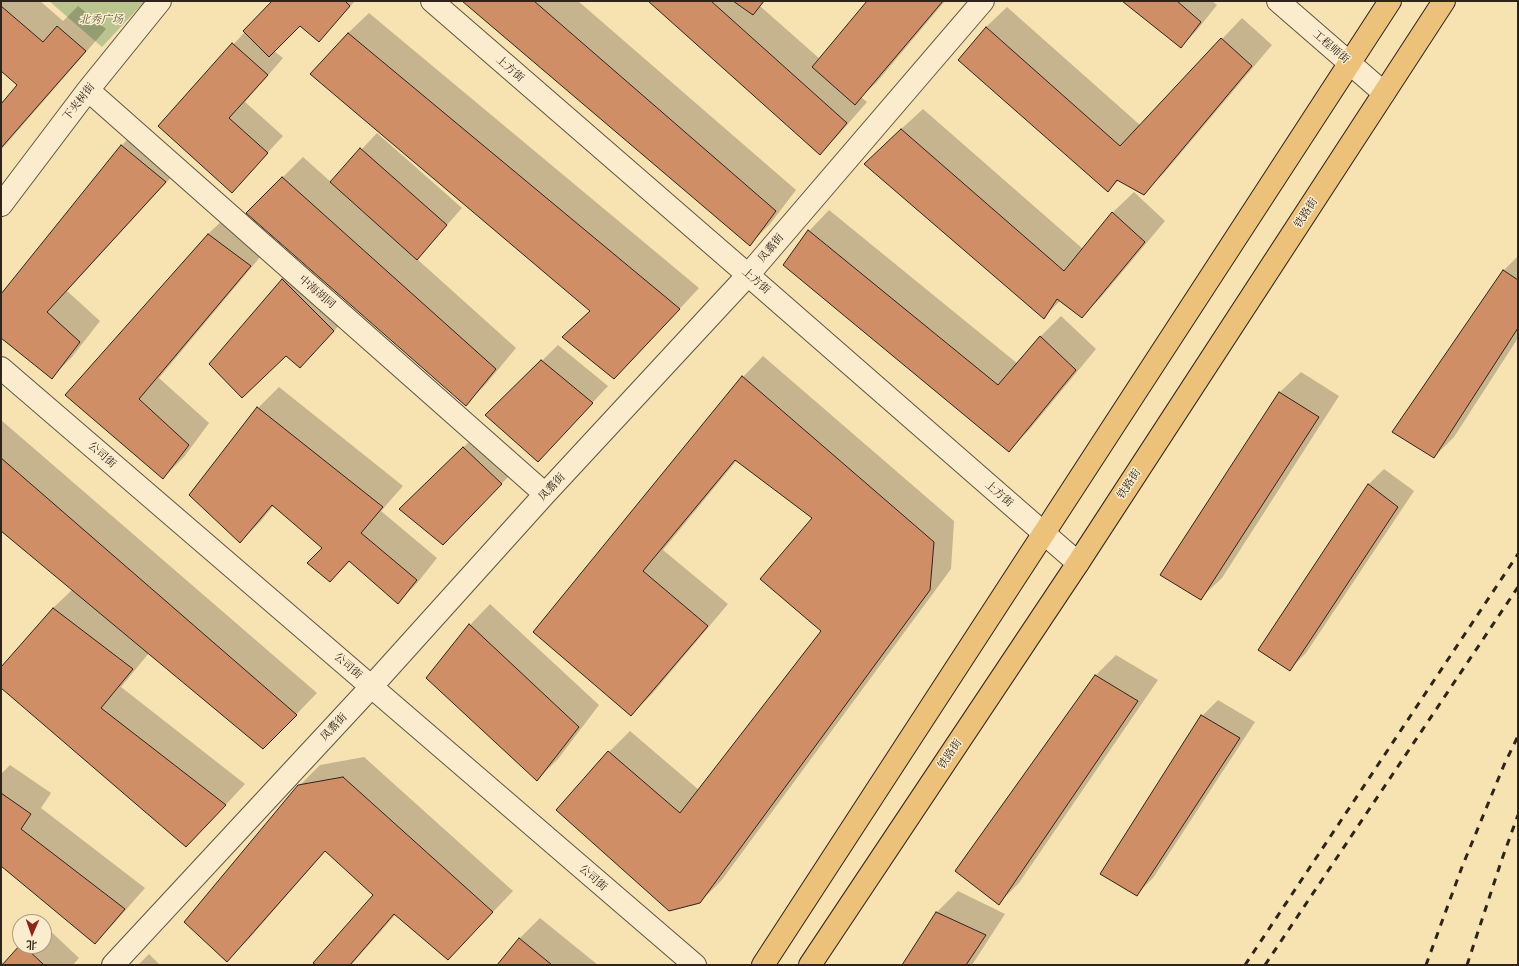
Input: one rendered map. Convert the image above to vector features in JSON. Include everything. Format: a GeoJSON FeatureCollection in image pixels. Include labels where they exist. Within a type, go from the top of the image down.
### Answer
{"type":"FeatureCollection","features":[{"type":"Feature","properties":{"kind":"main road"},"geometry":{"type":"LineString","coordinates":[[763,965],[1390,1]]}},
{"type":"Feature","properties":{"kind":"main road","name":"铁路街"},"geometry":{"type":"LineString","coordinates":[[810,965],[1078,563],[1444,1]]}},
{"type":"Feature","properties":{"kind":"street","name":"下夹树街"},"geometry":{"type":"LineString","coordinates":[[1,205],[88,90],[160,1]]}},
{"type":"Feature","properties":{"kind":"street","name":"上方街"},"geometry":{"type":"LineString","coordinates":[[432,1],[748,274],[1078,563]]}},
{"type":"Feature","properties":{"kind":"street","name":"凤翥街"},"geometry":{"type":"LineString","coordinates":[[113,965],[371,687],[545,494],[748,274],[983,1]]}},
{"type":"Feature","properties":{"kind":"street","name":"工程师街"},"geometry":{"type":"LineString","coordinates":[[1278,1],[1384,93]]}},
{"type":"Feature","properties":{"kind":"street","name":"中海胡同"},"geometry":{"type":"LineString","coordinates":[[88,90],[545,494]]}},
{"type":"Feature","properties":{"kind":"street","name":"公司街"},"geometry":{"type":"LineString","coordinates":[[1,368],[695,965]]}},
{"type":"Feature","properties":{"kind":"green space","name":"北秀广场"},"geometry":{"type":"Polygon","coordinates":[[[49,1],[145,1],[102,47],[49,1]]]}},
{"type":"Feature","properties":{"kind":"building"},"geometry":{"type":"Polygon","coordinates":[[[272,1],[345,1],[350,6],[319,42],[300,26],[269,57],[243,31],[272,1]]]}},
{"type":"Feature","properties":{"kind":"building"},"geometry":{"type":"Polygon","coordinates":[[[462,1],[534,1],[776,211],[750,246],[462,1]]]}},
{"type":"Feature","properties":{"kind":"building"},"geometry":{"type":"Polygon","coordinates":[[[648,1],[711,1],[847,123],[820,155],[648,1]]]}},
{"type":"Feature","properties":{"kind":"building"},"geometry":{"type":"Polygon","coordinates":[[[733,1],[764,1],[753,15],[733,1]]]}},
{"type":"Feature","properties":{"kind":"building"},"geometry":{"type":"Polygon","coordinates":[[[867,1],[943,1],[855,105],[812,67],[867,1]]]}},
{"type":"Feature","properties":{"kind":"building"},"geometry":{"type":"Polygon","coordinates":[[[1122,1],[1177,1],[1201,22],[1181,48],[1122,1]]]}},
{"type":"Feature","properties":{"kind":"building"},"geometry":{"type":"Polygon","coordinates":[[[1,6],[43,42],[57,26],[86,51],[1,148],[1,104],[17,85],[1,71],[1,6]]]}},
{"type":"Feature","properties":{"kind":"building"},"geometry":{"type":"Polygon","coordinates":[[[986,27],[1120,146],[1221,38],[1252,66],[1144,195],[1117,180],[1108,192],[958,60],[986,27]]]}},
{"type":"Feature","properties":{"kind":"building"},"geometry":{"type":"Polygon","coordinates":[[[348,33],[680,309],[614,379],[562,337],[590,311],[310,74],[348,33]]]}},
{"type":"Feature","properties":{"kind":"building"},"geometry":{"type":"Polygon","coordinates":[[[232,43],[268,75],[229,118],[268,153],[232,193],[158,126],[232,43]]]}},
{"type":"Feature","properties":{"kind":"building"},"geometry":{"type":"Polygon","coordinates":[[[901,129],[1064,271],[1112,212],[1145,242],[1082,318],[1057,299],[1044,319],[864,164],[901,129]]]}},
{"type":"Feature","properties":{"kind":"building"},"geometry":{"type":"Polygon","coordinates":[[[121,145],[166,182],[47,312],[80,342],[52,379],[1,338],[1,294],[121,145]]]}},
{"type":"Feature","properties":{"kind":"building"},"geometry":{"type":"Polygon","coordinates":[[[360,148],[447,225],[417,260],[330,182],[360,148]]]}},
{"type":"Feature","properties":{"kind":"building"},"geometry":{"type":"Polygon","coordinates":[[[282,177],[496,369],[466,406],[246,213],[282,177]]]}},
{"type":"Feature","properties":{"kind":"building"},"geometry":{"type":"Polygon","coordinates":[[[808,230],[998,385],[1040,336],[1076,370],[1009,452],[783,265],[808,230]]]}},
{"type":"Feature","properties":{"kind":"building"},"geometry":{"type":"Polygon","coordinates":[[[208,234],[251,266],[139,399],[189,445],[163,479],[65,395],[208,234]]]}},
{"type":"Feature","properties":{"kind":"building"},"geometry":{"type":"Polygon","coordinates":[[[1503,270],[1518,280],[1518,328],[1434,458],[1392,432],[1503,270]]]}},
{"type":"Feature","properties":{"kind":"building"},"geometry":{"type":"Polygon","coordinates":[[[282,279],[334,331],[300,368],[286,356],[242,398],[209,364],[282,279]]]}},
{"type":"Feature","properties":{"kind":"building"},"geometry":{"type":"Polygon","coordinates":[[[541,360],[593,403],[538,462],[485,415],[541,360]]]}},
{"type":"Feature","properties":{"kind":"building"},"geometry":{"type":"Polygon","coordinates":[[[742,376],[934,542],[930,590],[700,903],[669,911],[556,810],[608,751],[680,813],[821,631],[760,579],[812,518],[735,460],[643,571],[708,626],[631,716],[533,632],[742,376]]]}},
{"type":"Feature","properties":{"kind":"building"},"geometry":{"type":"Polygon","coordinates":[[[1279,392],[1319,417],[1201,600],[1160,575],[1279,392]]]}},
{"type":"Feature","properties":{"kind":"building"},"geometry":{"type":"Polygon","coordinates":[[[257,407],[383,507],[361,533],[417,580],[398,604],[349,561],[330,582],[307,563],[322,548],[272,505],[240,543],[189,495],[257,407]]]}},
{"type":"Feature","properties":{"kind":"building"},"geometry":{"type":"Polygon","coordinates":[[[463,447],[502,484],[443,545],[399,509],[463,447]]]}},
{"type":"Feature","properties":{"kind":"building"},"geometry":{"type":"Polygon","coordinates":[[[1,458],[297,715],[263,749],[1,531],[1,458]]]}},
{"type":"Feature","properties":{"kind":"building"},"geometry":{"type":"Polygon","coordinates":[[[1368,484],[1398,507],[1290,671],[1258,650],[1368,484]]]}},
{"type":"Feature","properties":{"kind":"building"},"geometry":{"type":"Polygon","coordinates":[[[53,608],[133,669],[101,708],[226,805],[186,847],[1,688],[1,667],[53,608]]]}},
{"type":"Feature","properties":{"kind":"building"},"geometry":{"type":"Polygon","coordinates":[[[469,624],[579,727],[537,781],[426,678],[469,624]]]}},
{"type":"Feature","properties":{"kind":"building"},"geometry":{"type":"Polygon","coordinates":[[[1095,675],[1138,701],[999,905],[955,871],[1095,675]]]}},
{"type":"Feature","properties":{"kind":"building"},"geometry":{"type":"Polygon","coordinates":[[[1201,715],[1240,738],[1137,896],[1100,874],[1201,715]]]}},
{"type":"Feature","properties":{"kind":"building"},"geometry":{"type":"Polygon","coordinates":[[[343,777],[493,912],[448,960],[394,914],[350,965],[316,965],[313,963],[373,895],[325,851],[227,962],[184,922],[298,785],[343,777]]]}},
{"type":"Feature","properties":{"kind":"building"},"geometry":{"type":"Polygon","coordinates":[[[1,793],[31,814],[21,829],[125,909],[95,944],[1,866],[1,793]]]}},
{"type":"Feature","properties":{"kind":"building"},"geometry":{"type":"Polygon","coordinates":[[[936,912],[986,935],[966,965],[902,965],[936,912]]]}},
{"type":"Feature","properties":{"kind":"building"},"geometry":{"type":"Polygon","coordinates":[[[519,938],[552,965],[497,965],[519,938]]]}},
{"type":"Feature","properties":{"kind":"building"},"geometry":{"type":"Polygon","coordinates":[[[12,954],[32,954],[44,965],[2,965],[12,954]]]}},
{"type":"Feature","properties":{"kind":"railway"},"geometry":{"type":"LineString","coordinates":[[1245,965],[1518,554]]}},
{"type":"Feature","properties":{"kind":"railway"},"geometry":{"type":"LineString","coordinates":[[1265,965],[1518,587]]}},
{"type":"Feature","properties":{"kind":"railway"},"geometry":{"type":"LineString","coordinates":[[1426,965],[1462,867],[1504,765],[1518,736]]}},
{"type":"Feature","properties":{"kind":"railway"},"geometry":{"type":"LineString","coordinates":[[1467,965],[1518,815]]}}]}
